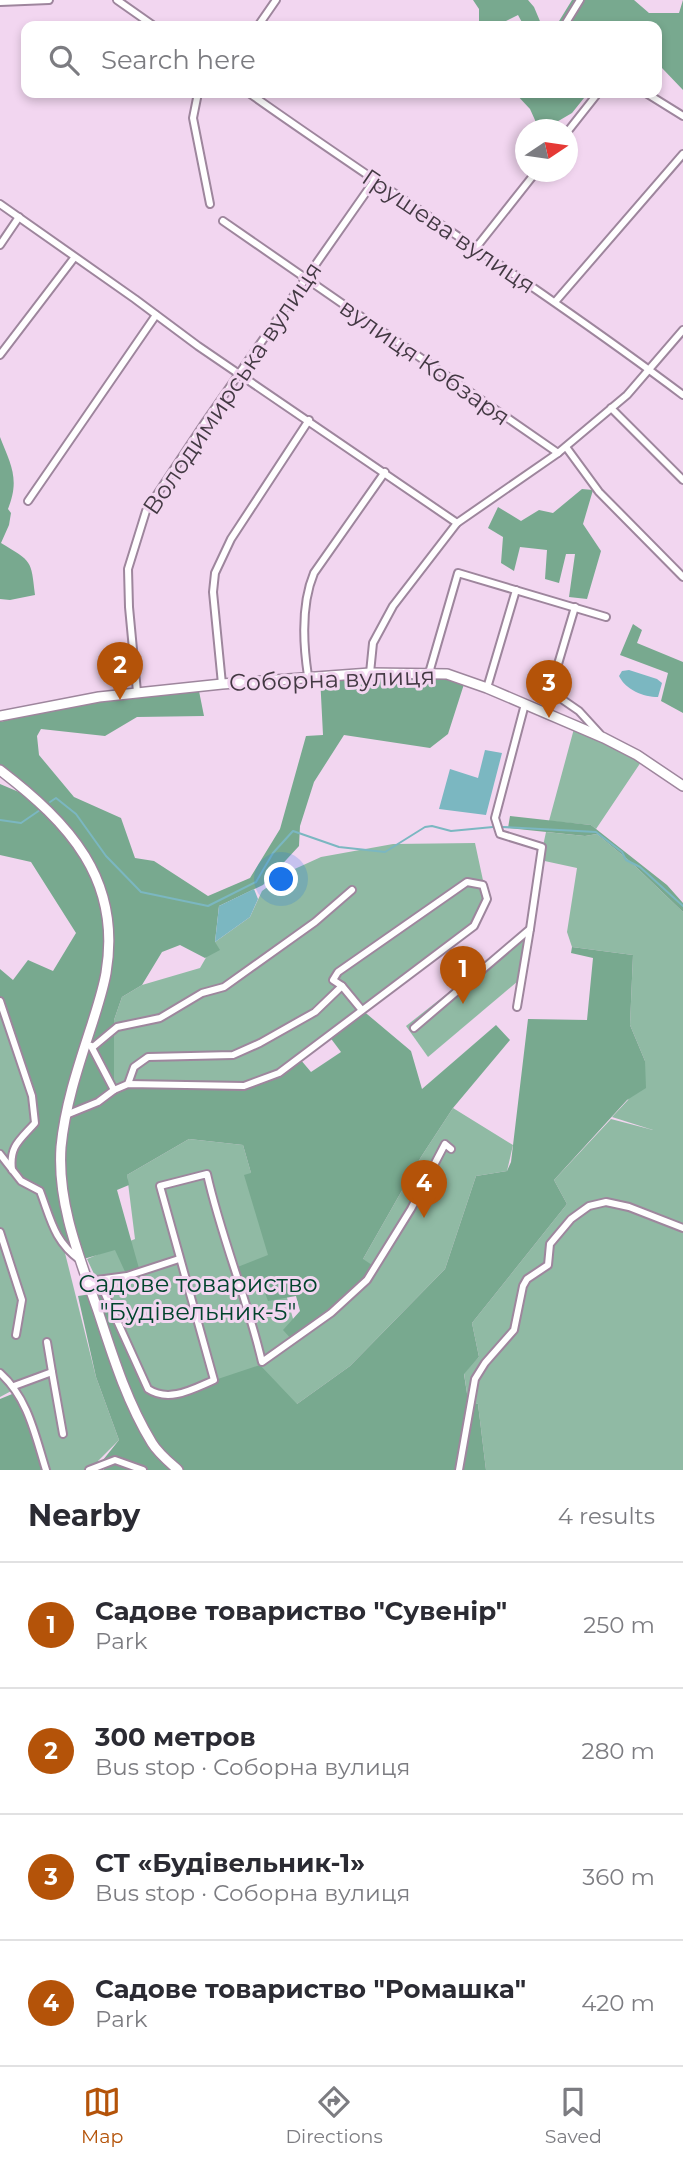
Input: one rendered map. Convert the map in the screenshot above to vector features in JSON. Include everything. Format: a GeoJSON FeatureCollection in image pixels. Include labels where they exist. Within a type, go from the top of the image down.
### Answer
{"type":"FeatureCollection","features":[{"type":"Feature","properties":{"kind":"main road","name":"Соборна вулиця"},"geometry":{"type":"LineString","coordinates":[[0,716],[136,692],[308,676],[370,673],[447,674],[488,688],[604,738],[637,755],[683,786]]}},
{"type":"Feature","properties":{"kind":"main road"},"geometry":{"type":"LineString","coordinates":[[0,770],[61,823],[90,861],[102,889],[107,917],[106,973],[89,1046],[66,1115],[61,1147],[61,1183],[71,1234],[91,1285],[127,1398],[154,1447],[178,1470]]}},
{"type":"Feature","properties":{"kind":"street"},"geometry":{"type":"LineString","coordinates":[[0,2],[49,0]]}},
{"type":"Feature","properties":{"kind":"street"},"geometry":{"type":"LineString","coordinates":[[117,0],[147,21]]}},
{"type":"Feature","properties":{"kind":"street"},"geometry":{"type":"LineString","coordinates":[[261,21],[276,0]]}},
{"type":"Feature","properties":{"kind":"street"},"geometry":{"type":"LineString","coordinates":[[567,21],[580,0]]}},
{"type":"Feature","properties":{"kind":"street"},"geometry":{"type":"LineString","coordinates":[[197,98],[193,118],[210,204]]}},
{"type":"Feature","properties":{"kind":"street","name":"Грушева вулиця"},"geometry":{"type":"LineString","coordinates":[[256,98],[555,302],[683,395]]}},
{"type":"Feature","properties":{"kind":"street"},"geometry":{"type":"LineString","coordinates":[[577,119],[594,98]]}},
{"type":"Feature","properties":{"kind":"street"},"geometry":{"type":"LineString","coordinates":[[654,98],[683,116]]}},
{"type":"Feature","properties":{"kind":"street"},"geometry":{"type":"LineString","coordinates":[[555,302],[683,154]]}},
{"type":"Feature","properties":{"kind":"street","name":"Володимирська вулиця"},"geometry":{"type":"LineString","coordinates":[[136,692],[128,569],[139,528],[160,489],[374,181]]}},
{"type":"Feature","properties":{"kind":"street"},"geometry":{"type":"LineString","coordinates":[[475,249],[528,182]]}},
{"type":"Feature","properties":{"kind":"street"},"geometry":{"type":"LineString","coordinates":[[0,204],[457,523]]}},
{"type":"Feature","properties":{"kind":"street"},"geometry":{"type":"LineString","coordinates":[[0,245],[19,217]]}},
{"type":"Feature","properties":{"kind":"street","name":"вулиця Кобзаря"},"geometry":{"type":"LineString","coordinates":[[223,222],[558,453]]}},
{"type":"Feature","properties":{"kind":"street"},"geometry":{"type":"LineString","coordinates":[[0,355],[74,258]]}},
{"type":"Feature","properties":{"kind":"street"},"geometry":{"type":"LineString","coordinates":[[28,501],[156,315]]}},
{"type":"Feature","properties":{"kind":"street"},"geometry":{"type":"LineString","coordinates":[[370,673],[373,643],[388,613],[457,523],[566,447],[635,387],[683,330]]}},
{"type":"Feature","properties":{"kind":"street"},"geometry":{"type":"LineString","coordinates":[[611,408],[683,480]]}},
{"type":"Feature","properties":{"kind":"street"},"geometry":{"type":"LineString","coordinates":[[222,684],[213,592],[215,573],[231,538],[309,420]]}},
{"type":"Feature","properties":{"kind":"street"},"geometry":{"type":"LineString","coordinates":[[566,447],[599,492],[683,578]]}},
{"type":"Feature","properties":{"kind":"street"},"geometry":{"type":"LineString","coordinates":[[308,676],[305,653],[307,590],[314,573],[385,472]]}},
{"type":"Feature","properties":{"kind":"street"},"geometry":{"type":"LineString","coordinates":[[429,673],[458,573],[606,617]]}},
{"type":"Feature","properties":{"kind":"street"},"geometry":{"type":"LineString","coordinates":[[488,688],[516,590]]}},
{"type":"Feature","properties":{"kind":"street"},"geometry":{"type":"LineString","coordinates":[[575,607],[550,691],[579,711],[604,738]]}},
{"type":"Feature","properties":{"kind":"street"},"geometry":{"type":"LineString","coordinates":[[517,1007],[542,847],[500,834],[495,818],[525,704]]}},
{"type":"Feature","properties":{"kind":"street"},"geometry":{"type":"LineString","coordinates":[[66,1115],[98,1102],[128,1084],[244,1086],[265,1080],[300,1059],[361,1009],[474,926],[487,898],[483,886],[467,882],[338,972],[333,980],[342,986],[361,1009]]}},
{"type":"Feature","properties":{"kind":"street"},"geometry":{"type":"LineString","coordinates":[[114,1090],[89,1046],[117,1027],[160,1018],[202,993],[224,988],[315,922],[352,890]]}},
{"type":"Feature","properties":{"kind":"street"},"geometry":{"type":"LineString","coordinates":[[414,1028],[530,929]]}},
{"type":"Feature","properties":{"kind":"street"},"geometry":{"type":"LineString","coordinates":[[128,1084],[134,1067],[148,1057],[233,1055],[260,1043],[315,1012],[342,986]]}},
{"type":"Feature","properties":{"kind":"street"},"geometry":{"type":"LineString","coordinates":[[0,1000],[32,1096],[35,1123],[10,1155],[12,1170]]}},
{"type":"Feature","properties":{"kind":"street"},"geometry":{"type":"LineString","coordinates":[[179,1259],[127,1276],[97,1280],[91,1285],[104,1292],[148,1389],[156,1395],[167,1396],[191,1390],[214,1380],[160,1186],[208,1174],[214,1205],[262,1362],[331,1313],[367,1280],[411,1209],[445,1144],[452,1149]]}},
{"type":"Feature","properties":{"kind":"street"},"geometry":{"type":"LineString","coordinates":[[0,1154],[21,1181],[40,1191],[64,1249],[80,1260]]}},
{"type":"Feature","properties":{"kind":"street"},"geometry":{"type":"LineString","coordinates":[[459,1470],[475,1379],[514,1329],[523,1286],[536,1271],[548,1265],[550,1244],[571,1219],[589,1206],[606,1202],[629,1207],[683,1228]]}},
{"type":"Feature","properties":{"kind":"street"},"geometry":{"type":"LineString","coordinates":[[0,1232],[22,1300],[16,1335]]}},
{"type":"Feature","properties":{"kind":"street"},"geometry":{"type":"LineString","coordinates":[[47,1342],[63,1434]]}},
{"type":"Feature","properties":{"kind":"street"},"geometry":{"type":"LineString","coordinates":[[14,1386],[52,1372]]}},
{"type":"Feature","properties":{"kind":"street"},"geometry":{"type":"LineString","coordinates":[[0,1373],[14,1386],[29,1416],[46,1470]]}},
{"type":"Feature","properties":{"kind":"street"},"geometry":{"type":"LineString","coordinates":[[89,1470],[116,1461],[143,1470]]}},
{"type":"Feature","properties":{"kind":"green space"},"geometry":{"type":"Polygon","coordinates":[[[575,725],[643,759],[596,829],[591,825],[549,821],[575,725]]]}},
{"type":"Feature","properties":{"kind":"green space"},"geometry":{"type":"Polygon","coordinates":[[[546,832],[585,836],[597,834],[683,912],[683,1470],[486,1470],[478,1404],[468,1400],[464,1373],[479,1357],[472,1323],[567,1204],[554,1180],[611,1119],[653,1130],[612,1117],[628,1100],[645,1061],[630,1025],[633,955],[572,947],[567,932],[577,868],[540,860],[546,832]]]}},
{"type":"Feature","properties":{"kind":"green space"},"geometry":{"type":"Polygon","coordinates":[[[475,843],[487,899],[474,926],[279,1073],[244,1086],[114,1090],[114,1020],[122,997],[142,985],[200,968],[215,942],[250,917],[262,891],[288,872],[321,857],[393,844],[475,843]]]}},
{"type":"Feature","properties":{"kind":"green space"},"geometry":{"type":"Polygon","coordinates":[[[529,929],[518,981],[428,1057],[406,1026],[529,929]]]}},
{"type":"Feature","properties":{"kind":"green space","name":"Садове товариство \"Будівельник-5\""},"geometry":{"type":"Polygon","coordinates":[[[0,1001],[32,1096],[40,1191],[64,1249],[96,1377],[119,1440],[98,1461],[100,1470],[46,1470],[15,1389],[0,1397],[0,1001]]]}},
{"type":"Feature","properties":{"kind":"green space"},"geometry":{"type":"Polygon","coordinates":[[[453,1108],[513,1145],[507,1171],[476,1176],[445,1269],[350,1366],[297,1404],[167,1396],[148,1389],[87,1259],[135,1239],[127,1175],[189,1139],[243,1145],[298,1336],[363,1259],[421,1157],[453,1108]]]}},
{"type":"Feature","properties":{"kind":"shaded area"},"geometry":{"type":"Polygon","coordinates":[[[473,0],[528,0],[540,21],[521,21],[518,15],[506,21],[479,21],[479,9],[473,0]]]}},
{"type":"Feature","properties":{"kind":"shaded area"},"geometry":{"type":"Polygon","coordinates":[[[572,0],[634,0],[649,13],[679,13],[683,0],[683,90],[662,68],[662,21],[559,21],[572,0]]]}},
{"type":"Feature","properties":{"kind":"shaded area"},"geometry":{"type":"Polygon","coordinates":[[[520,98],[584,98],[572,113],[562,119],[534,119],[520,98]]]}},
{"type":"Feature","properties":{"kind":"shaded area"},"geometry":{"type":"Polygon","coordinates":[[[0,437],[11,464],[14,480],[8,509],[11,513],[9,525],[1,543],[28,563],[35,595],[10,600],[0,599],[0,437]]]}},
{"type":"Feature","properties":{"kind":"shaded area"},"geometry":{"type":"Polygon","coordinates":[[[582,489],[593,490],[583,524],[601,551],[587,599],[569,597],[575,554],[566,554],[559,583],[545,579],[547,550],[520,547],[514,571],[501,563],[503,537],[488,528],[498,507],[521,521],[539,510],[553,513],[582,489]]]}},
{"type":"Feature","properties":{"kind":"shaded area"},"geometry":{"type":"Polygon","coordinates":[[[633,624],[642,630],[637,643],[683,662],[683,713],[661,701],[668,673],[620,655],[633,624]]]}},
{"type":"Feature","properties":{"kind":"shaded area"},"geometry":{"type":"Polygon","coordinates":[[[629,670],[662,683],[658,697],[630,689],[619,676],[622,671],[629,670]]]}},
{"type":"Feature","properties":{"kind":"shaded area"},"geometry":{"type":"Polygon","coordinates":[[[429,673],[465,681],[448,734],[430,748],[344,735],[314,782],[300,826],[299,846],[263,885],[219,906],[215,942],[220,950],[205,958],[180,945],[162,952],[142,985],[122,997],[114,1020],[114,1089],[128,1084],[244,1086],[265,1080],[300,1059],[311,1072],[341,1052],[329,1036],[361,1009],[411,1051],[422,1089],[496,1025],[510,1040],[453,1108],[421,1157],[363,1259],[375,1267],[367,1280],[293,1341],[283,1330],[300,1311],[296,1296],[268,1301],[263,1288],[243,1294],[235,1268],[268,1255],[244,1175],[251,1173],[243,1145],[189,1139],[127,1175],[129,1185],[117,1190],[140,1272],[127,1276],[115,1250],[80,1260],[64,1249],[40,1191],[12,1170],[10,1155],[35,1123],[32,1096],[0,1001],[0,969],[13,980],[28,960],[53,971],[76,933],[31,862],[0,855],[0,784],[33,798],[0,766],[0,722],[99,697],[198,686],[204,716],[137,717],[105,736],[41,729],[37,736],[39,755],[74,797],[121,818],[135,858],[154,861],[208,896],[250,878],[280,829],[306,736],[323,735],[320,676],[429,673]]]}},
{"type":"Feature","properties":{"kind":"shaded area"},"geometry":{"type":"Polygon","coordinates":[[[485,750],[502,753],[486,815],[439,809],[450,769],[478,778],[485,750]]]}},
{"type":"Feature","properties":{"kind":"shaded area"},"geometry":{"type":"Polygon","coordinates":[[[510,816],[591,825],[667,885],[683,903],[683,912],[597,834],[585,836],[508,828],[510,816]]]}},
{"type":"Feature","properties":{"kind":"shaded area"},"geometry":{"type":"Polygon","coordinates":[[[254,889],[258,899],[250,917],[215,942],[219,906],[254,889]]]}},
{"type":"Feature","properties":{"kind":"shaded area"},"geometry":{"type":"Polygon","coordinates":[[[572,947],[633,955],[630,1025],[645,1061],[646,1088],[627,1100],[554,1180],[567,1204],[472,1323],[479,1357],[464,1374],[468,1400],[478,1404],[486,1470],[104,1470],[103,1460],[119,1440],[96,1377],[78,1296],[104,1292],[148,1389],[167,1396],[260,1365],[297,1404],[350,1366],[445,1269],[476,1176],[507,1171],[511,1162],[528,1019],[587,1020],[593,958],[571,953],[572,947]]]}},
{"type":"Feature","properties":{"kind":"shaded area"},"geometry":{"type":"Polygon","coordinates":[[[17,1392],[46,1470],[0,1470],[0,1399],[17,1392]]]}},
{"type":"Feature","properties":{"kind":"waterway"},"geometry":{"type":"LineString","coordinates":[[50,802],[56,798],[76,814],[106,856],[141,892],[208,906],[256,882],[273,853],[293,831],[339,847],[385,852],[425,827],[451,831],[493,827]]}},
{"type":"Feature","properties":{"kind":"waterway"},"geometry":{"type":"LineString","coordinates":[[0,820],[21,823],[40,810]]}},
{"type":"Feature","properties":{"kind":"waterway"},"geometry":{"type":"LineString","coordinates":[[503,827],[596,832],[683,906]]}},
{"type":"Feature","properties":{"kind":"place","name":"300 метров"},"geometry":{"type":"Point","coordinates":[120,700]}},
{"type":"Feature","properties":{"kind":"place","name":"СТ «Будівельник-1»"},"geometry":{"type":"Point","coordinates":[549,718]}},
{"type":"Feature","properties":{"kind":"place","name":"Садове товариство \"Сувенір\""},"geometry":{"type":"Point","coordinates":[463,1004]}},
{"type":"Feature","properties":{"kind":"place","name":"Садове товариство \"Ромашка\""},"geometry":{"type":"Point","coordinates":[424,1218]}}]}
